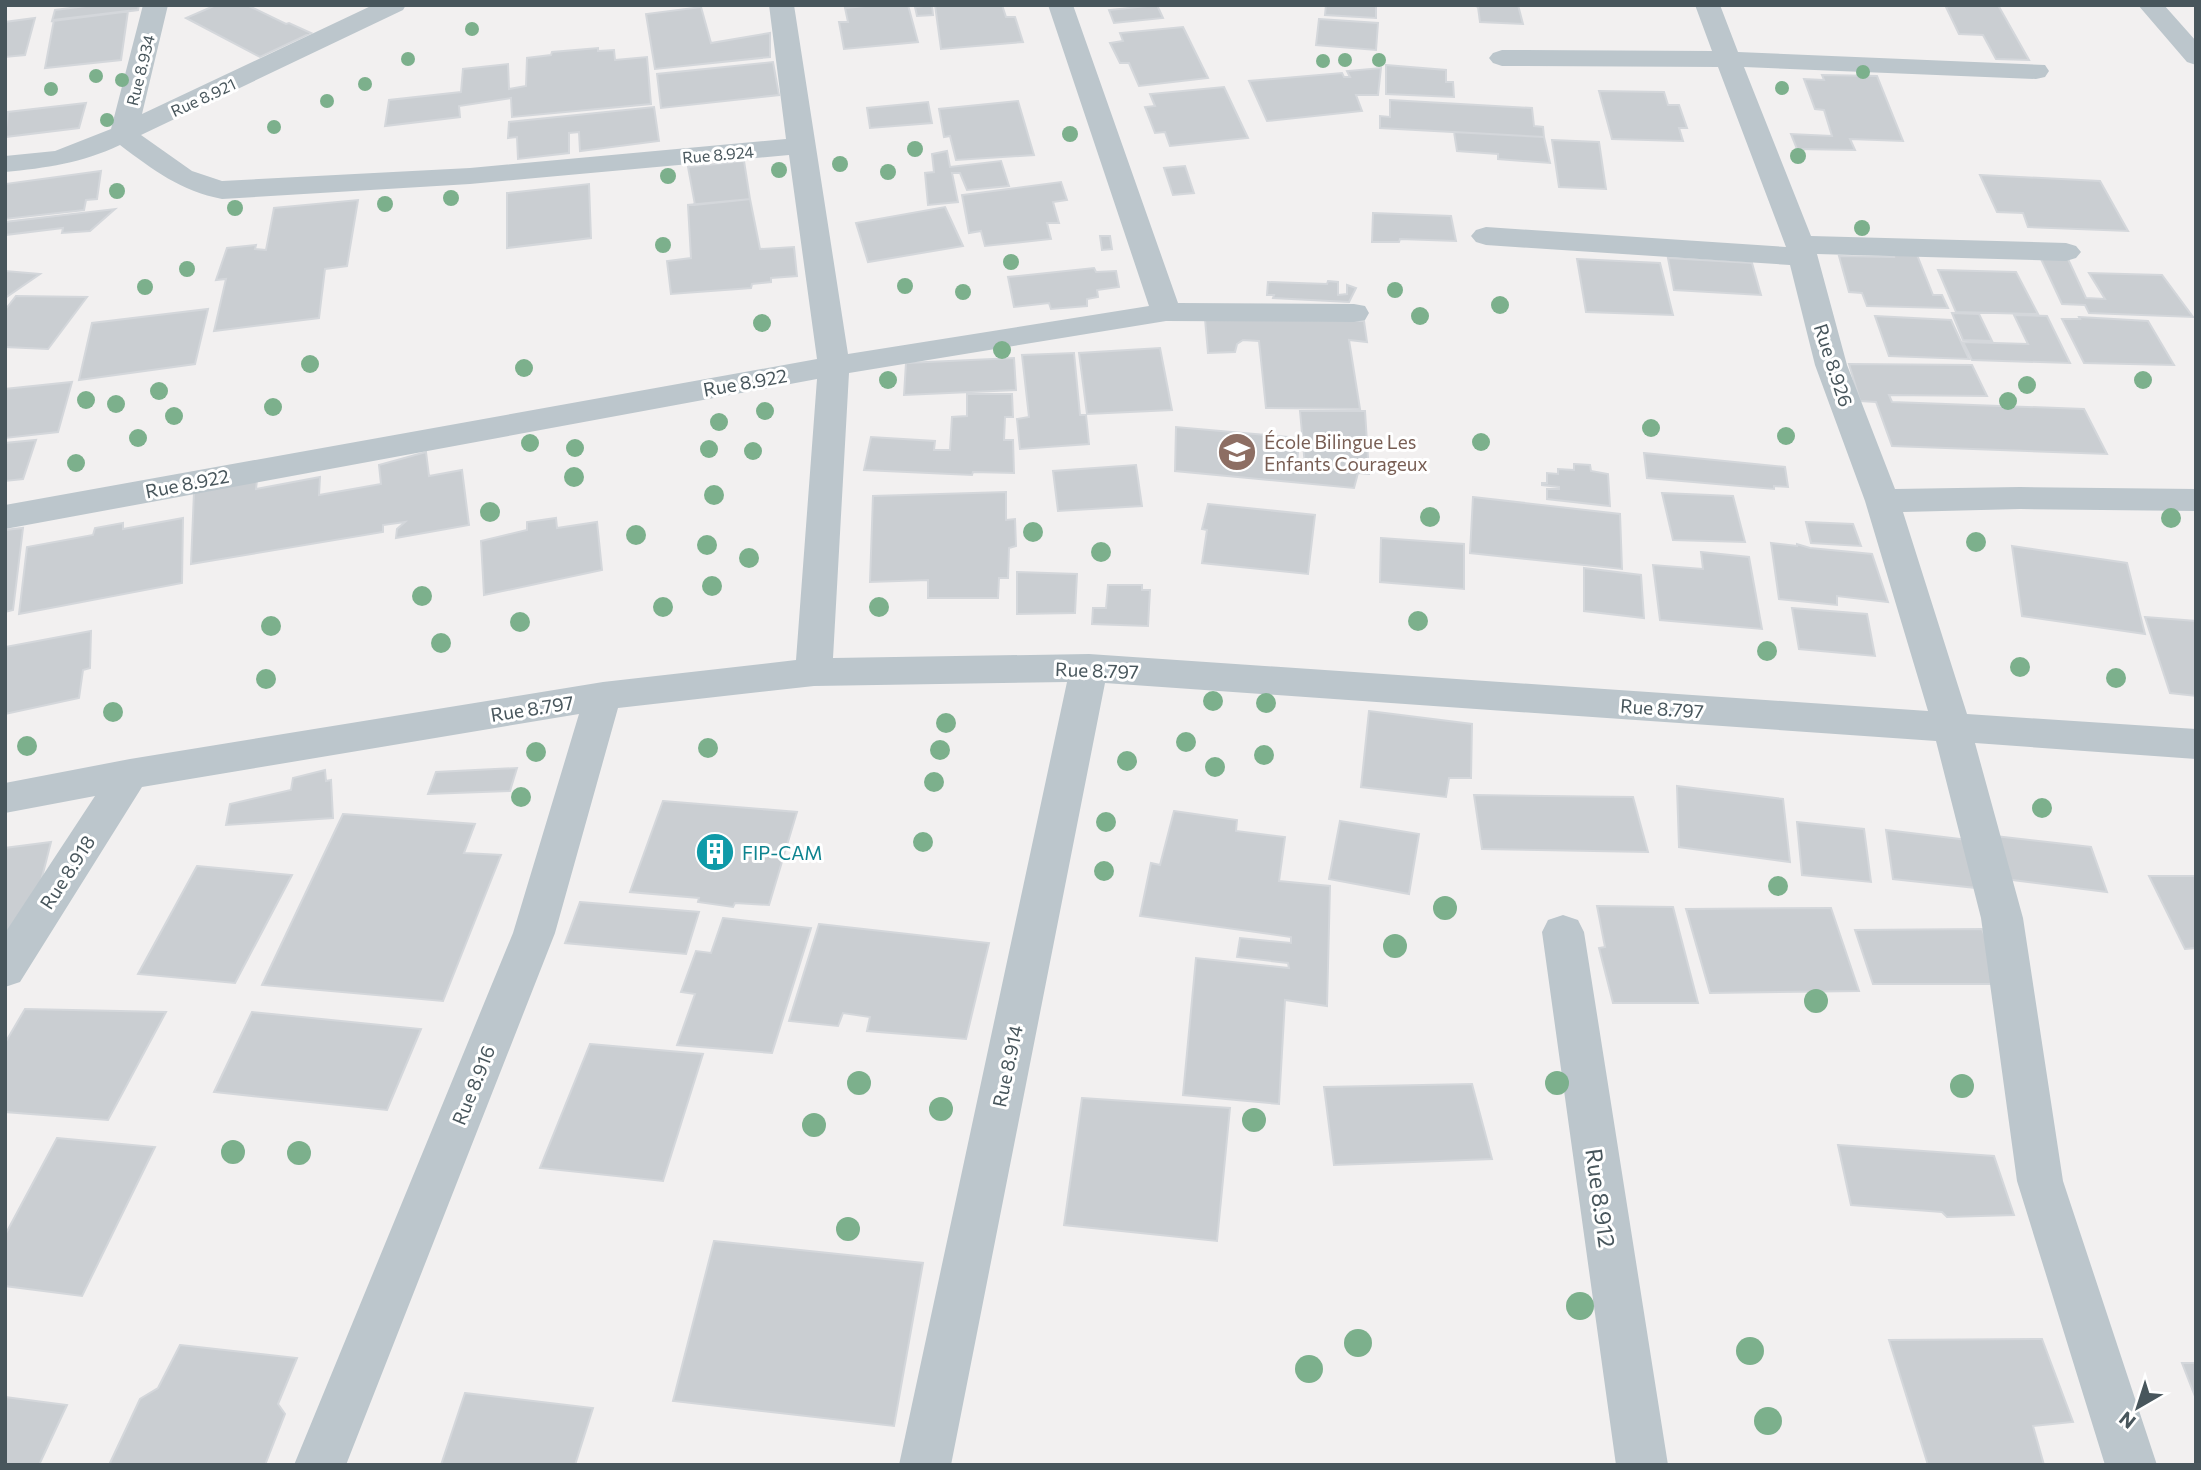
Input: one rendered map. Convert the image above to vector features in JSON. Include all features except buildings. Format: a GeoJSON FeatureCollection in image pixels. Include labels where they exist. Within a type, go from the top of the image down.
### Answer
{"type":"FeatureCollection","features":[{"type":"Feature","properties":{"kind":"street","name":"Rue 8.934"},"geometry":{"type":"LineString","coordinates":[[124,135],[156,5]]}},
{"type":"Feature","properties":{"kind":"street","name":"Rue 8.921"},"geometry":{"type":"LineString","coordinates":[[5,164],[58,159],[124,135],[394,5]]}},
{"type":"Feature","properties":{"kind":"street"},"geometry":{"type":"LineString","coordinates":[[781,5],[834,366],[814,672]]}},
{"type":"Feature","properties":{"kind":"street"},"geometry":{"type":"LineString","coordinates":[[1060,5],[1166,312]]}},
{"type":"Feature","properties":{"kind":"street","name":"Rue 8.926"},"geometry":{"type":"LineString","coordinates":[[1707,5],[1801,251],[1831,365],[1882,501],[1952,728],[2002,918],[2040,1181],[2131,1465]]}},
{"type":"Feature","properties":{"kind":"street"},"geometry":{"type":"LineString","coordinates":[[2150,5],[2196,57]]}},
{"type":"Feature","properties":{"kind":"street"},"geometry":{"type":"LineString","coordinates":[[1502,58],[1728,59],[2036,71]]}},
{"type":"Feature","properties":{"kind":"street","name":"Rue 8.924"},"geometry":{"type":"LineString","coordinates":[[124,135],[186,181],[203,188],[222,190],[470,176],[801,146]]}},
{"type":"Feature","properties":{"kind":"street"},"geometry":{"type":"LineString","coordinates":[[1486,236],[1801,251],[2066,252]]}},
{"type":"Feature","properties":{"kind":"street","name":"Rue 8.922"},"geometry":{"type":"LineString","coordinates":[[5,517],[834,366],[1166,312],[1354,313]]}},
{"type":"Feature","properties":{"kind":"street"},"geometry":{"type":"LineString","coordinates":[[1882,501],[2020,498],[2196,500]]}},
{"type":"Feature","properties":{"kind":"street","name":"Rue 8.797"},"geometry":{"type":"LineString","coordinates":[[5,798],[130,774],[603,696],[814,672],[1089,668],[2196,744]]}},
{"type":"Feature","properties":{"kind":"street","name":"Rue 8.914"},"geometry":{"type":"LineString","coordinates":[[925,1465],[1089,668]]}},
{"type":"Feature","properties":{"kind":"street","name":"Rue 8.916"},"geometry":{"type":"LineString","coordinates":[[320,1465],[534,933],[603,696]]}},
{"type":"Feature","properties":{"kind":"street","name":"Rue 8.918"},"geometry":{"type":"LineString","coordinates":[[5,970],[130,774]]}},
{"type":"Feature","properties":{"kind":"street","name":"Rue 8.912"},"geometry":{"type":"LineString","coordinates":[[1563,932],[1642,1465]]}},
{"type":"Feature","properties":{"kind":"place","name":"École Bilingue Les Enfants Courageux"},"geometry":{"type":"Point","coordinates":[1237,452]}},
{"type":"Feature","properties":{"kind":"place","name":"FIP-CAM"},"geometry":{"type":"Point","coordinates":[715,852]}}]}
